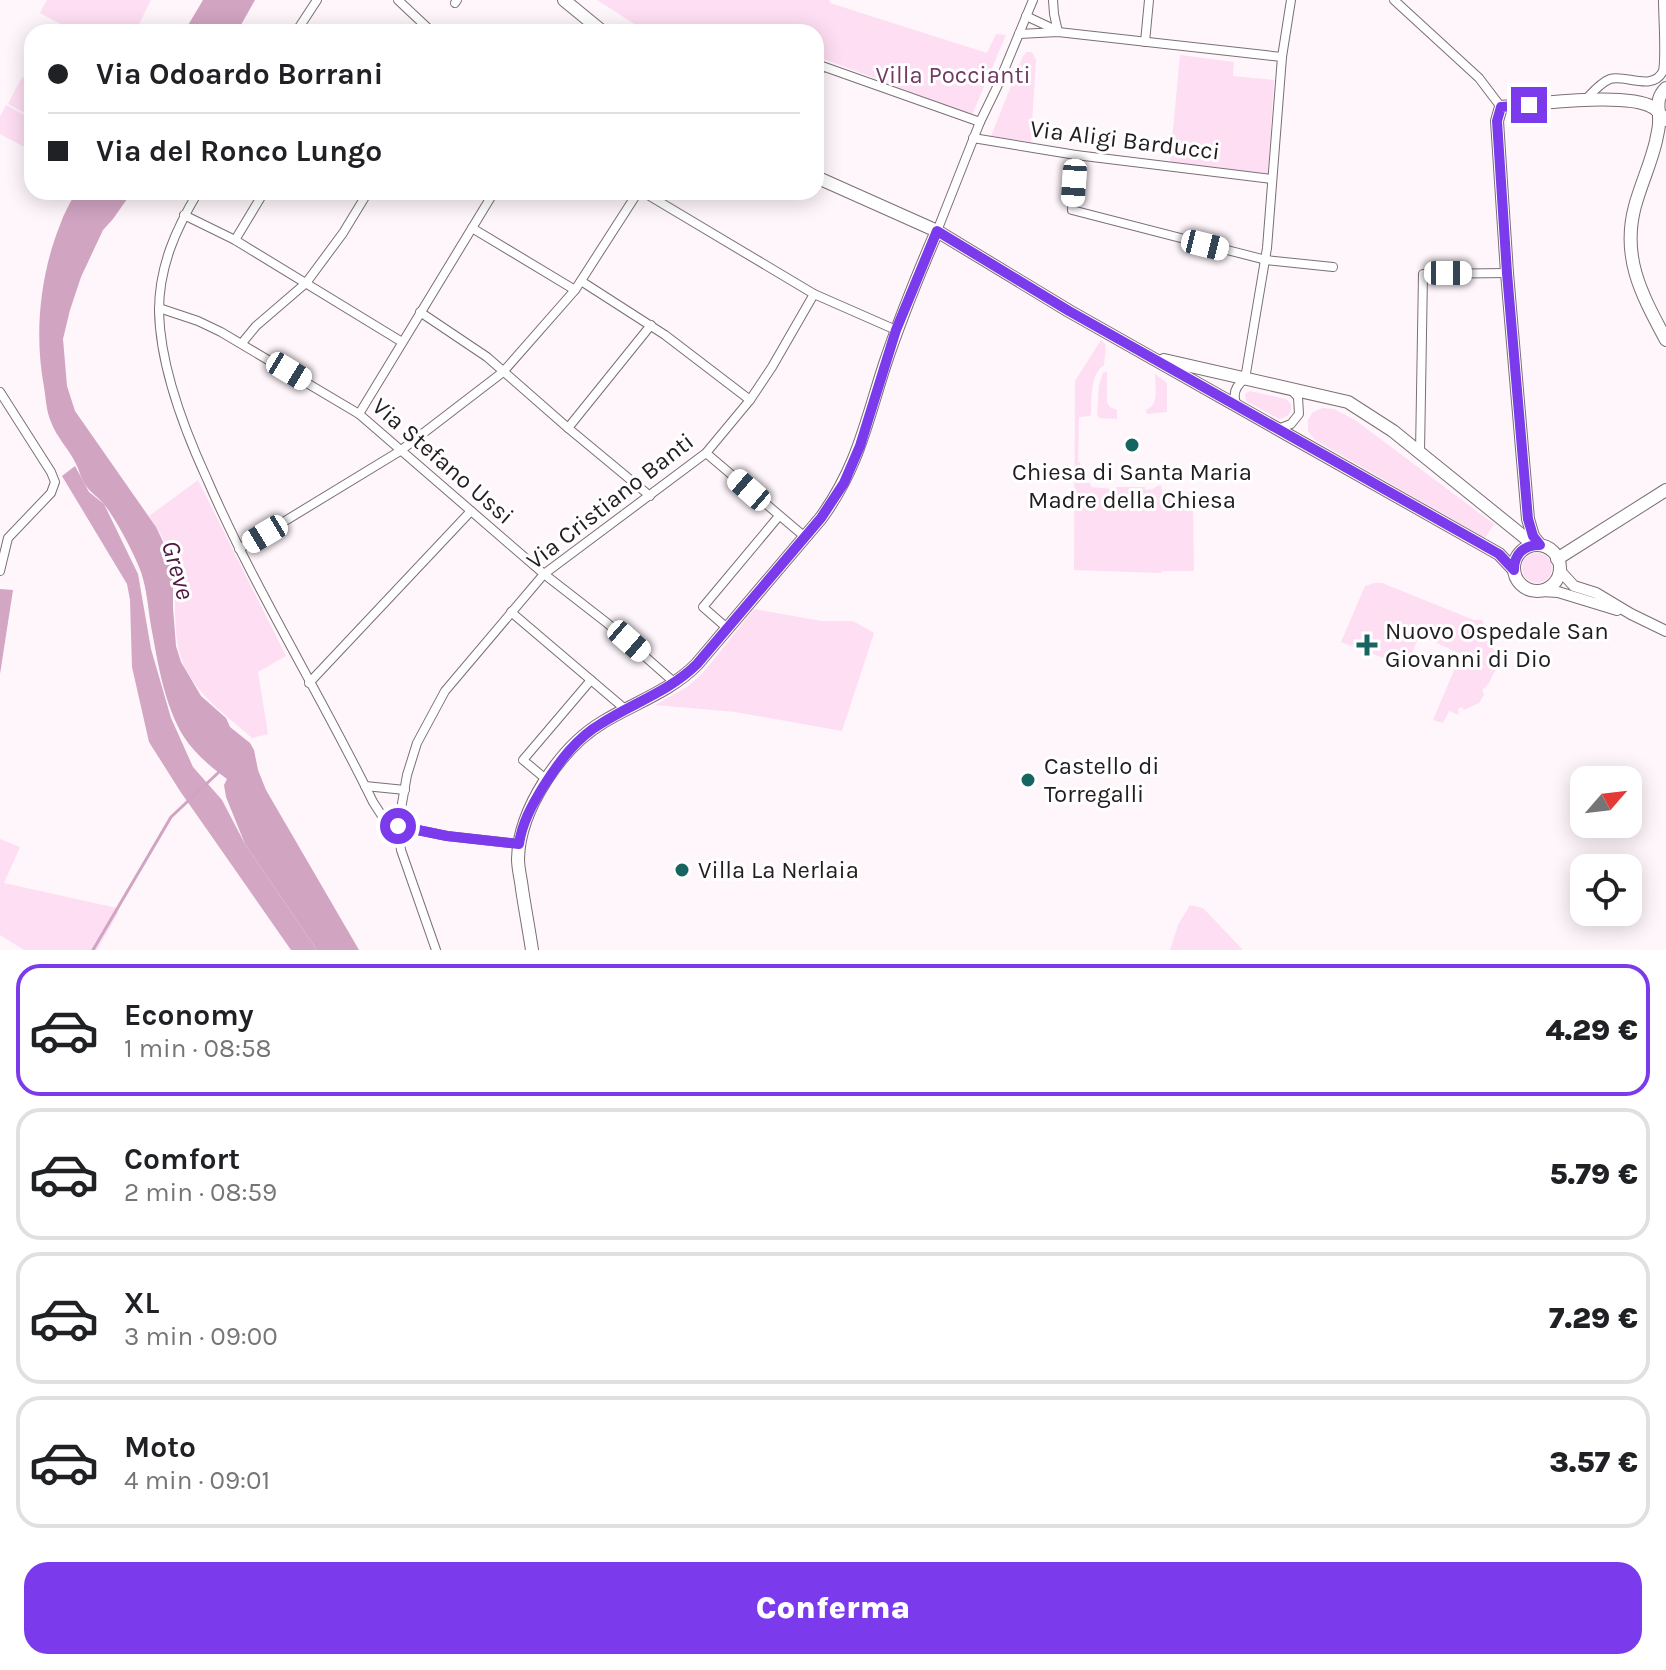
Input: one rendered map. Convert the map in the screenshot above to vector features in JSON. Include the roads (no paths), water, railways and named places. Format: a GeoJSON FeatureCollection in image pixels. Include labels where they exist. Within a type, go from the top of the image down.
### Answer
{"type":"FeatureCollection","features":[{"type":"Feature","properties":{"kind":"main road"},"geometry":{"type":"LineString","coordinates":[[564,0],[593,24]]}},
{"type":"Feature","properties":{"kind":"main road"},"geometry":{"type":"LineString","coordinates":[[1537,545],[1528,519],[1497,121],[1501,107],[1624,100],[1666,89]]}},
{"type":"Feature","properties":{"kind":"main road"},"geometry":{"type":"LineString","coordinates":[[1666,89],[1658,101],[1663,116],[1635,205],[1630,233],[1632,264],[1639,288],[1666,340]]}},
{"type":"Feature","properties":{"kind":"main road"},"geometry":{"type":"LineString","coordinates":[[1624,100],[1648,105],[1663,116]]}},
{"type":"Feature","properties":{"kind":"main road"},"geometry":{"type":"LineString","coordinates":[[1650,165],[1666,140]]}},
{"type":"Feature","properties":{"kind":"main road"},"geometry":{"type":"LineString","coordinates":[[824,179],[937,231],[1032,289],[1499,554],[1514,570]]}},
{"type":"Feature","properties":{"kind":"main road"},"geometry":{"type":"LineString","coordinates":[[532,950],[518,862],[519,844],[527,817],[547,780],[579,740],[600,723],[675,683],[697,664],[835,499],[853,463],[896,330],[937,231]]}},
{"type":"Feature","properties":{"kind":"main road"},"geometry":{"type":"LineString","coordinates":[[1150,356],[1348,402],[1393,431],[1537,545],[1551,551],[1560,571],[1557,580],[1541,591],[1523,586],[1514,570],[1519,554],[1537,545]]}},
{"type":"Feature","properties":{"kind":"main road"},"geometry":{"type":"LineString","coordinates":[[1558,561],[1666,490]]}},
{"type":"Feature","properties":{"kind":"street"},"geometry":{"type":"LineString","coordinates":[[301,24],[317,0]]}},
{"type":"Feature","properties":{"kind":"street"},"geometry":{"type":"LineString","coordinates":[[398,0],[424,24]]}},
{"type":"Feature","properties":{"kind":"street"},"geometry":{"type":"LineString","coordinates":[[937,231],[973,138],[1033,0]]}},
{"type":"Feature","properties":{"kind":"street"},"geometry":{"type":"LineString","coordinates":[[1053,0],[1058,32]]}},
{"type":"Feature","properties":{"kind":"street"},"geometry":{"type":"LineString","coordinates":[[1145,42],[1149,0]]}},
{"type":"Feature","properties":{"kind":"street"},"geometry":{"type":"LineString","coordinates":[[1237,406],[1234,392],[1245,379],[1266,260],[1282,57],[1291,0]]}},
{"type":"Feature","properties":{"kind":"street"},"geometry":{"type":"LineString","coordinates":[[1394,0],[1479,78],[1501,107]]}},
{"type":"Feature","properties":{"kind":"street"},"geometry":{"type":"LineString","coordinates":[[1585,101],[1604,82],[1612,79],[1647,81],[1662,72],[1665,53],[1663,0]]}},
{"type":"Feature","properties":{"kind":"street"},"geometry":{"type":"LineString","coordinates":[[1026,16],[1058,32]]}},
{"type":"Feature","properties":{"kind":"street"},"geometry":{"type":"LineString","coordinates":[[1019,34],[1058,32],[1282,57]]}},
{"type":"Feature","properties":{"kind":"street"},"geometry":{"type":"LineString","coordinates":[[824,67],[980,122]]}},
{"type":"Feature","properties":{"kind":"street","name":"Via Aligi Barducci"},"geometry":{"type":"LineString","coordinates":[[973,138],[1076,155],[1272,179]]}},
{"type":"Feature","properties":{"kind":"street"},"geometry":{"type":"LineString","coordinates":[[1076,155],[1072,210],[1266,260],[1333,267]]}},
{"type":"Feature","properties":{"kind":"street"},"geometry":{"type":"LineString","coordinates":[[193,200],[173,239],[165,263],[159,308],[167,366],[181,415],[195,454],[239,549],[380,815],[398,826],[447,836],[519,844]]}},
{"type":"Feature","properties":{"kind":"street"},"geometry":{"type":"LineString","coordinates":[[235,240],[259,200]]}},
{"type":"Feature","properties":{"kind":"street"},"geometry":{"type":"LineString","coordinates":[[242,343],[256,326],[306,283],[363,200]]}},
{"type":"Feature","properties":{"kind":"street"},"geometry":{"type":"LineString","coordinates":[[359,414],[490,200]]}},
{"type":"Feature","properties":{"kind":"street"},"geometry":{"type":"LineString","coordinates":[[239,549],[400,451],[503,372],[575,290],[635,200]]}},
{"type":"Feature","properties":{"kind":"street"},"geometry":{"type":"LineString","coordinates":[[654,200],[814,294],[896,330]]}},
{"type":"Feature","properties":{"kind":"street"},"geometry":{"type":"LineString","coordinates":[[184,215],[235,240],[402,342]]}},
{"type":"Feature","properties":{"kind":"street"},"geometry":{"type":"LineString","coordinates":[[472,228],[575,290]]}},
{"type":"Feature","properties":{"kind":"street"},"geometry":{"type":"LineString","coordinates":[[1420,452],[1423,274],[1507,273]]}},
{"type":"Feature","properties":{"kind":"street"},"geometry":{"type":"LineString","coordinates":[[581,281],[651,325],[750,400]]}},
{"type":"Feature","properties":{"kind":"street","name":"Via Cristiano Banti"},"geometry":{"type":"LineString","coordinates":[[398,826],[407,775],[417,743],[445,691],[544,574],[706,453],[750,400],[814,294]]}},
{"type":"Feature","properties":{"kind":"street","name":"Via Stefano Ussi"},"geometry":{"type":"LineString","coordinates":[[159,308],[198,321],[242,343],[359,414],[675,683]]}},
{"type":"Feature","properties":{"kind":"street"},"geometry":{"type":"LineString","coordinates":[[420,312],[487,357],[650,496]]}},
{"type":"Feature","properties":{"kind":"street"},"geometry":{"type":"LineString","coordinates":[[568,428],[651,325]]}},
{"type":"Feature","properties":{"kind":"street"},"geometry":{"type":"LineString","coordinates":[[1277,429],[1291,424],[1299,414],[1298,397],[1291,390]]}},
{"type":"Feature","properties":{"kind":"street"},"geometry":{"type":"LineString","coordinates":[[0,392],[55,482],[51,493],[8,538],[0,571]]}},
{"type":"Feature","properties":{"kind":"street"},"geometry":{"type":"LineString","coordinates":[[706,453],[805,537]]}},
{"type":"Feature","properties":{"kind":"street"},"geometry":{"type":"LineString","coordinates":[[309,683],[471,511]]}},
{"type":"Feature","properties":{"kind":"street"},"geometry":{"type":"LineString","coordinates":[[727,628],[703,607],[779,516]]}},
{"type":"Feature","properties":{"kind":"street"},"geometry":{"type":"LineString","coordinates":[[1558,561],[1562,573],[1574,586],[1596,593],[1666,631]]}},
{"type":"Feature","properties":{"kind":"street"},"geometry":{"type":"LineString","coordinates":[[1541,591],[1558,592],[1631,614]]}},
{"type":"Feature","properties":{"kind":"street"},"geometry":{"type":"LineString","coordinates":[[511,612],[625,709]]}},
{"type":"Feature","properties":{"kind":"street"},"geometry":{"type":"LineString","coordinates":[[547,780],[523,760],[591,680]]}},
{"type":"Feature","properties":{"kind":"street"},"geometry":{"type":"LineString","coordinates":[[365,786],[405,790]]}},
{"type":"Feature","properties":{"kind":"street"},"geometry":{"type":"LineString","coordinates":[[398,826],[401,850],[436,950]]}},
{"type":"Feature","properties":{"kind":"waterway"},"geometry":{"type":"LineString","coordinates":[[93,950],[171,817],[219,772]]}},
{"type":"Feature","properties":{"kind":"place","name":"Chiesa di Santa Maria Madre della Chiesa"},"geometry":{"type":"Point","coordinates":[1132,445]}},
{"type":"Feature","properties":{"kind":"place","name":"Nuovo Ospedale San Giovanni di Dio"},"geometry":{"type":"Point","coordinates":[1367,645]}},
{"type":"Feature","properties":{"kind":"place","name":"Castello di Torregalli"},"geometry":{"type":"Point","coordinates":[1028,780]}},
{"type":"Feature","properties":{"kind":"place","name":"Villa La Nerlaia"},"geometry":{"type":"Point","coordinates":[682,870]}},
{"type":"Feature","properties":{"kind":"park label","name":"Villa Poccianti"},"geometry":{"type":"Point","coordinates":[953,75]}},
{"type":"Feature","properties":{"kind":"water label","name":"Greve"},"geometry":{"type":"Point","coordinates":[178,570]}}]}
